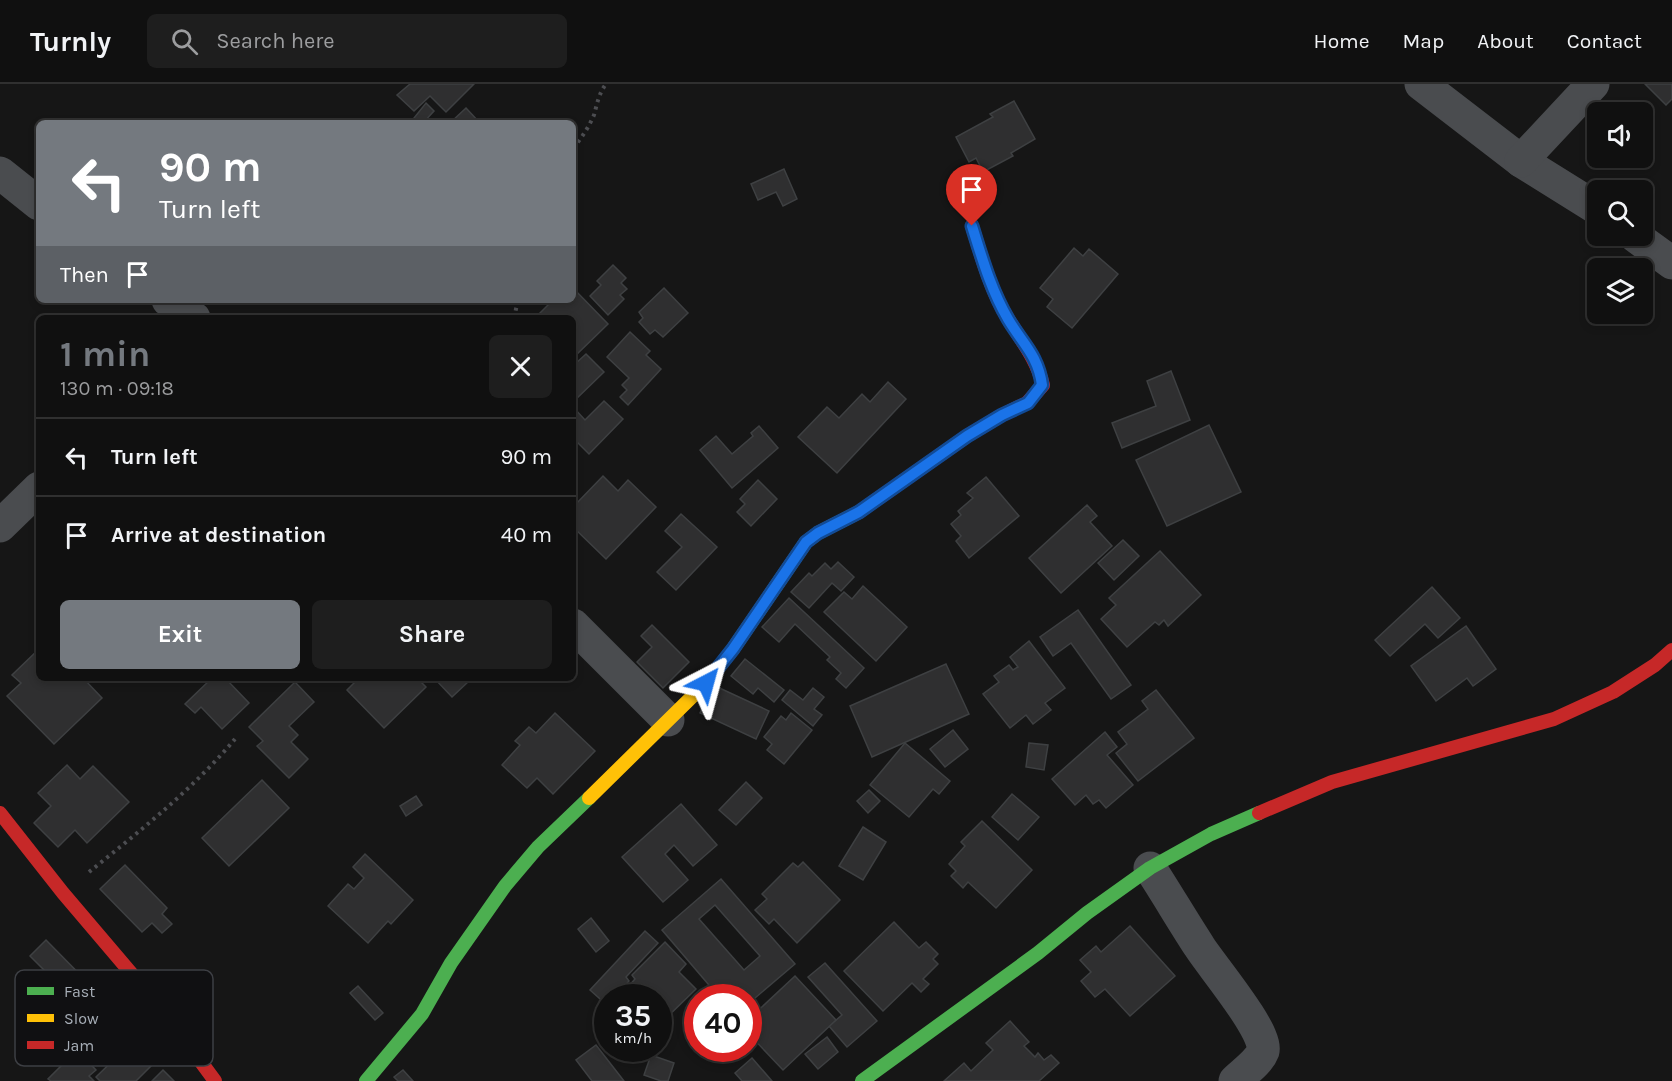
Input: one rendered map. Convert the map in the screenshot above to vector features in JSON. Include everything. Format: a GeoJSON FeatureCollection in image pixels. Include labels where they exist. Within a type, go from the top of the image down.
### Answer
{"type":"FeatureCollection","features":[{"type":"Feature","properties":{"kind":"street"},"geometry":{"type":"LineString","coordinates":[[1421,84],[1521,162],[1587,202]]}},
{"type":"Feature","properties":{"kind":"street"},"geometry":{"type":"LineString","coordinates":[[1521,162],[1593,84]]}},
{"type":"Feature","properties":{"kind":"street"},"geometry":{"type":"LineString","coordinates":[[0,173],[36,202]]}},
{"type":"Feature","properties":{"kind":"street"},"geometry":{"type":"LineString","coordinates":[[366,1081],[422,1014],[451,963],[505,886],[538,848],[706,683],[733,649],[806,542],[818,533],[859,512],[967,436],[1002,415],[1028,403],[1042,385],[1035,359],[1007,318],[988,278],[972,226]]}},
{"type":"Feature","properties":{"kind":"street"},"geometry":{"type":"LineString","coordinates":[[1649,246],[1672,262]]}},
{"type":"Feature","properties":{"kind":"street"},"geometry":{"type":"LineString","coordinates":[[0,526],[36,491]]}},
{"type":"Feature","properties":{"kind":"street"},"geometry":{"type":"LineString","coordinates":[[576,629],[668,720]]}},
{"type":"Feature","properties":{"kind":"street"},"geometry":{"type":"LineString","coordinates":[[862,1081],[923,1035],[984,994],[1087,913],[1150,868],[1210,834],[1332,782],[1554,718],[1613,692],[1655,665],[1672,650]]}},
{"type":"Feature","properties":{"kind":"street"},"geometry":{"type":"LineString","coordinates":[[0,813],[63,893],[128,970]]}},
{"type":"Feature","properties":{"kind":"street"},"geometry":{"type":"LineString","coordinates":[[1150,868],[1200,949],[1231,989],[1261,1038],[1264,1049],[1259,1058],[1235,1081]]}},
{"type":"Feature","properties":{"kind":"street"},"geometry":{"type":"LineString","coordinates":[[204,1066],[215,1081]]}},
{"type":"Feature","properties":{"kind":"path"},"geometry":{"type":"LineString","coordinates":[[576,144],[592,118],[606,84]]}},
{"type":"Feature","properties":{"kind":"path"},"geometry":{"type":"LineString","coordinates":[[63,893],[186,789],[236,739]]}},
{"type":"Feature","properties":{"kind":"building"},"geometry":{"type":"Polygon","coordinates":[[[410,84],[474,84],[446,112],[430,96],[414,111],[397,95],[410,84]]]}},
{"type":"Feature","properties":{"kind":"building"},"geometry":{"type":"Polygon","coordinates":[[[1645,84],[1672,84],[1672,99],[1666,105],[1645,84]]]}},
{"type":"Feature","properties":{"kind":"building"},"geometry":{"type":"Polygon","coordinates":[[[1014,101],[1035,139],[1011,153],[1013,156],[983,172],[976,158],[969,162],[956,137],[993,117],[990,114],[1014,101]]]}},
{"type":"Feature","properties":{"kind":"building"},"geometry":{"type":"Polygon","coordinates":[[[426,103],[434,111],[426,120],[412,120],[426,103]]]}},
{"type":"Feature","properties":{"kind":"building"},"geometry":{"type":"Polygon","coordinates":[[[466,108],[477,120],[453,120],[466,108]]]}},
{"type":"Feature","properties":{"kind":"building"},"geometry":{"type":"Polygon","coordinates":[[[784,169],[797,199],[783,206],[776,192],[758,200],[751,184],[784,169]]]}},
{"type":"Feature","properties":{"kind":"building"},"geometry":{"type":"Polygon","coordinates":[[[1074,248],[1083,256],[1089,249],[1118,274],[1072,328],[1047,307],[1053,299],[1040,288],[1074,248]]]}},
{"type":"Feature","properties":{"kind":"building"},"geometry":{"type":"Polygon","coordinates":[[[613,265],[626,278],[621,283],[627,289],[620,295],[624,299],[608,315],[590,296],[601,285],[597,281],[613,265]]]}},
{"type":"Feature","properties":{"kind":"building"},"geometry":{"type":"Polygon","coordinates":[[[664,288],[688,313],[663,337],[655,330],[650,334],[639,322],[643,318],[639,312],[664,288]]]}},
{"type":"Feature","properties":{"kind":"building"},"geometry":{"type":"Polygon","coordinates":[[[576,291],[608,324],[576,355],[576,315],[538,315],[550,303],[576,303],[576,291]]]}},
{"type":"Feature","properties":{"kind":"building"},"geometry":{"type":"Polygon","coordinates":[[[630,332],[650,351],[646,355],[661,369],[628,405],[620,397],[627,390],[622,385],[629,378],[607,357],[630,332]]]}},
{"type":"Feature","properties":{"kind":"building"},"geometry":{"type":"Polygon","coordinates":[[[586,354],[604,372],[576,399],[576,363],[586,354]]]}},
{"type":"Feature","properties":{"kind":"building"},"geometry":{"type":"Polygon","coordinates":[[[1171,371],[1190,420],[1122,448],[1112,423],[1156,406],[1147,381],[1171,371]]]}},
{"type":"Feature","properties":{"kind":"building"},"geometry":{"type":"Polygon","coordinates":[[[888,382],[906,399],[837,473],[798,437],[827,407],[839,418],[862,394],[870,402],[888,382]]]}},
{"type":"Feature","properties":{"kind":"building"},"geometry":{"type":"Polygon","coordinates":[[[604,401],[623,419],[589,454],[576,441],[576,410],[585,420],[604,401]]]}},
{"type":"Feature","properties":{"kind":"building"},"geometry":{"type":"Polygon","coordinates":[[[1209,425],[1241,492],[1167,526],[1136,460],[1209,425]]]}},
{"type":"Feature","properties":{"kind":"building"},"geometry":{"type":"Polygon","coordinates":[[[759,426],[778,448],[732,488],[700,450],[716,436],[732,454],[753,436],[751,433],[759,426]]]}},
{"type":"Feature","properties":{"kind":"building"},"geometry":{"type":"Polygon","coordinates":[[[603,476],[618,491],[628,480],[656,507],[606,559],[576,530],[576,504],[603,476]]]}},
{"type":"Feature","properties":{"kind":"building"},"geometry":{"type":"Polygon","coordinates":[[[986,477],[1019,516],[969,558],[956,541],[961,536],[951,524],[961,515],[958,511],[973,498],[967,493],[986,477]]]}},
{"type":"Feature","properties":{"kind":"building"},"geometry":{"type":"Polygon","coordinates":[[[758,480],[777,499],[751,526],[737,512],[745,504],[740,499],[758,480]]]}},
{"type":"Feature","properties":{"kind":"building"},"geometry":{"type":"Polygon","coordinates":[[[1087,505],[1097,516],[1090,522],[1112,546],[1061,593],[1029,558],[1087,505]]]}},
{"type":"Feature","properties":{"kind":"building"},"geometry":{"type":"Polygon","coordinates":[[[681,514],[717,547],[676,590],[657,572],[682,547],[665,531],[681,514]]]}},
{"type":"Feature","properties":{"kind":"building"},"geometry":{"type":"Polygon","coordinates":[[[1123,540],[1139,556],[1114,580],[1098,563],[1123,540]]]}},
{"type":"Feature","properties":{"kind":"building"},"geometry":{"type":"Polygon","coordinates":[[[1160,551],[1201,595],[1168,626],[1164,620],[1159,625],[1155,622],[1127,647],[1101,619],[1116,605],[1109,598],[1160,551]]]}},
{"type":"Feature","properties":{"kind":"building"},"geometry":{"type":"Polygon","coordinates":[[[838,562],[854,577],[841,591],[832,583],[809,608],[791,592],[809,573],[812,576],[825,563],[831,569],[838,562]]]}},
{"type":"Feature","properties":{"kind":"building"},"geometry":{"type":"Polygon","coordinates":[[[863,586],[907,627],[876,661],[824,612],[844,592],[852,599],[863,586]]]}},
{"type":"Feature","properties":{"kind":"building"},"geometry":{"type":"Polygon","coordinates":[[[1432,587],[1460,618],[1438,638],[1425,624],[1390,656],[1375,640],[1432,587]]]}},
{"type":"Feature","properties":{"kind":"building"},"geometry":{"type":"Polygon","coordinates":[[[789,598],[864,668],[846,688],[836,679],[841,673],[827,660],[830,657],[795,624],[779,642],[762,627],[789,598]]]}},
{"type":"Feature","properties":{"kind":"building"},"geometry":{"type":"Polygon","coordinates":[[[1078,610],[1131,685],[1111,699],[1071,643],[1053,656],[1040,637],[1078,610]]]}},
{"type":"Feature","properties":{"kind":"building"},"geometry":{"type":"Polygon","coordinates":[[[652,625],[689,662],[663,688],[637,662],[652,647],[641,636],[652,625]]]}},
{"type":"Feature","properties":{"kind":"building"},"geometry":{"type":"Polygon","coordinates":[[[1466,626],[1496,669],[1473,686],[1467,678],[1436,701],[1411,666],[1466,626]]]}},
{"type":"Feature","properties":{"kind":"building"},"geometry":{"type":"Polygon","coordinates":[[[1029,641],[1065,688],[1045,703],[1051,710],[1033,724],[1026,715],[1010,728],[983,694],[999,682],[994,676],[1009,665],[1013,670],[1018,667],[1010,657],[1029,641]]]}},
{"type":"Feature","properties":{"kind":"building"},"geometry":{"type":"Polygon","coordinates":[[[36,652],[36,681],[86,681],[102,698],[54,744],[7,696],[21,683],[12,675],[36,652]]]}},
{"type":"Feature","properties":{"kind":"building"},"geometry":{"type":"Polygon","coordinates":[[[745,659],[784,690],[774,702],[758,688],[753,694],[731,676],[745,659]]]}},
{"type":"Feature","properties":{"kind":"building"},"geometry":{"type":"Polygon","coordinates":[[[946,664],[969,714],[872,757],[850,706],[946,664]]]}},
{"type":"Feature","properties":{"kind":"building"},"geometry":{"type":"Polygon","coordinates":[[[209,681],[228,681],[249,703],[222,729],[201,707],[195,713],[185,704],[209,681]]]}},
{"type":"Feature","properties":{"kind":"building"},"geometry":{"type":"Polygon","coordinates":[[[356,681],[420,681],[426,687],[384,728],[347,690],[356,681]]]}},
{"type":"Feature","properties":{"kind":"building"},"geometry":{"type":"Polygon","coordinates":[[[437,681],[469,681],[452,697],[437,681]]]}},
{"type":"Feature","properties":{"kind":"building"},"geometry":{"type":"Polygon","coordinates":[[[295,682],[314,702],[289,726],[298,735],[291,742],[308,759],[289,778],[257,746],[263,741],[249,727],[295,682]]]}},
{"type":"Feature","properties":{"kind":"building"},"geometry":{"type":"Polygon","coordinates":[[[713,685],[769,711],[756,739],[700,713],[713,685]]]}},
{"type":"Feature","properties":{"kind":"building"},"geometry":{"type":"Polygon","coordinates":[[[813,688],[824,697],[814,709],[822,715],[813,726],[782,700],[790,690],[803,700],[813,688]]]}},
{"type":"Feature","properties":{"kind":"building"},"geometry":{"type":"Polygon","coordinates":[[[1156,690],[1194,738],[1138,781],[1116,753],[1127,744],[1118,732],[1148,709],[1142,701],[1156,690]]]}},
{"type":"Feature","properties":{"kind":"building"},"geometry":{"type":"Polygon","coordinates":[[[555,713],[595,751],[553,794],[537,778],[527,788],[502,765],[520,745],[515,741],[529,727],[536,733],[555,713]]]}},
{"type":"Feature","properties":{"kind":"building"},"geometry":{"type":"Polygon","coordinates":[[[791,713],[812,730],[784,764],[767,750],[772,744],[764,737],[781,716],[786,720],[791,713]]]}},
{"type":"Feature","properties":{"kind":"building"},"geometry":{"type":"Polygon","coordinates":[[[953,730],[968,749],[945,767],[930,749],[953,730]]]}},
{"type":"Feature","properties":{"kind":"building"},"geometry":{"type":"Polygon","coordinates":[[[1105,732],[1117,747],[1107,755],[1133,785],[1106,808],[1099,800],[1093,804],[1086,795],[1075,805],[1052,779],[1105,732]]]}},
{"type":"Feature","properties":{"kind":"building"},"geometry":{"type":"Polygon","coordinates":[[[905,743],[950,781],[939,794],[933,789],[909,817],[870,785],[905,743]]]}},
{"type":"Feature","properties":{"kind":"building"},"geometry":{"type":"Polygon","coordinates":[[[1029,743],[1048,745],[1044,770],[1026,767],[1029,743]]]}},
{"type":"Feature","properties":{"kind":"building"},"geometry":{"type":"Polygon","coordinates":[[[67,765],[80,779],[93,766],[129,802],[87,843],[75,830],[58,847],[34,823],[51,806],[38,793],[67,765]]]}},
{"type":"Feature","properties":{"kind":"building"},"geometry":{"type":"Polygon","coordinates":[[[262,780],[289,808],[229,866],[202,838],[262,780]]]}},
{"type":"Feature","properties":{"kind":"building"},"geometry":{"type":"Polygon","coordinates":[[[746,782],[762,798],[736,825],[719,810],[746,782]]]}},
{"type":"Feature","properties":{"kind":"building"},"geometry":{"type":"Polygon","coordinates":[[[869,790],[880,801],[868,813],[857,801],[869,790]]]}},
{"type":"Feature","properties":{"kind":"building"},"geometry":{"type":"Polygon","coordinates":[[[1012,794],[1039,817],[1018,840],[992,817],[1012,794]]]}},
{"type":"Feature","properties":{"kind":"building"},"geometry":{"type":"Polygon","coordinates":[[[416,796],[422,805],[406,816],[400,806],[416,796]]]}},
{"type":"Feature","properties":{"kind":"building"},"geometry":{"type":"Polygon","coordinates":[[[681,804],[717,845],[693,866],[674,845],[665,854],[688,880],[663,902],[622,857],[681,804]]]}},
{"type":"Feature","properties":{"kind":"building"},"geometry":{"type":"Polygon","coordinates":[[[982,821],[1032,870],[996,908],[968,882],[963,888],[951,876],[956,871],[949,864],[965,846],[961,842],[982,821]]]}},
{"type":"Feature","properties":{"kind":"building"},"geometry":{"type":"Polygon","coordinates":[[[863,827],[886,842],[863,880],[839,866],[863,827]]]}},
{"type":"Feature","properties":{"kind":"building"},"geometry":{"type":"Polygon","coordinates":[[[365,854],[413,900],[391,924],[388,921],[368,943],[328,906],[348,884],[354,889],[364,878],[353,867],[365,854]]]}},
{"type":"Feature","properties":{"kind":"building"},"geometry":{"type":"Polygon","coordinates":[[[803,862],[840,900],[797,943],[774,919],[769,924],[755,910],[767,899],[762,894],[793,863],[798,867],[803,862]]]}},
{"type":"Feature","properties":{"kind":"building"},"geometry":{"type":"Polygon","coordinates":[[[125,865],[167,908],[162,914],[172,924],[162,933],[152,923],[142,932],[100,889],[125,865]]]}},
{"type":"Feature","properties":{"kind":"building"},"geometry":{"type":"Polygon","coordinates":[[[721,879],[795,964],[762,992],[762,984],[708,984],[662,930],[721,879]],[[715,905],[699,919],[744,970],[760,956],[715,905]]]}},
{"type":"Feature","properties":{"kind":"building"},"geometry":{"type":"Polygon","coordinates":[[[591,918],[609,941],[596,952],[578,929],[591,918]]]}},
{"type":"Feature","properties":{"kind":"building"},"geometry":{"type":"Polygon","coordinates":[[[894,922],[919,948],[926,942],[938,954],[933,959],[938,964],[923,979],[929,984],[921,992],[912,983],[883,1011],[844,971],[894,922]]]}},
{"type":"Feature","properties":{"kind":"building"},"geometry":{"type":"Polygon","coordinates":[[[1130,926],[1175,976],[1130,1016],[1105,989],[1095,997],[1081,981],[1091,972],[1080,960],[1096,946],[1101,952],[1130,926]]]}},
{"type":"Feature","properties":{"kind":"building"},"geometry":{"type":"Polygon","coordinates":[[[645,931],[658,943],[626,977],[629,981],[626,984],[596,984],[645,931]]]}},
{"type":"Feature","properties":{"kind":"building"},"geometry":{"type":"Polygon","coordinates":[[[46,940],[75,970],[44,970],[30,956],[46,940]]]}},
{"type":"Feature","properties":{"kind":"building"},"geometry":{"type":"Polygon","coordinates":[[[665,942],[686,964],[679,972],[691,984],[684,984],[684,1001],[672,1012],[672,984],[631,984],[635,979],[632,975],[665,942]]]}},
{"type":"Feature","properties":{"kind":"building"},"geometry":{"type":"Polygon","coordinates":[[[825,963],[877,1021],[847,1047],[829,1026],[842,1015],[808,977],[825,963]]]}},
{"type":"Feature","properties":{"kind":"building"},"geometry":{"type":"Polygon","coordinates":[[[795,976],[836,1020],[783,1070],[762,1048],[762,1007],[795,976]]]}},
{"type":"Feature","properties":{"kind":"building"},"geometry":{"type":"Polygon","coordinates":[[[358,986],[383,1013],[375,1020],[350,993],[358,986]]]}},
{"type":"Feature","properties":{"kind":"building"},"geometry":{"type":"Polygon","coordinates":[[[1010,1021],[1029,1042],[1024,1046],[1035,1057],[1038,1053],[1044,1060],[1051,1055],[1059,1063],[1039,1081],[944,1081],[964,1063],[971,1071],[993,1050],[986,1043],[1010,1021]]]}},
{"type":"Feature","properties":{"kind":"building"},"geometry":{"type":"Polygon","coordinates":[[[827,1037],[838,1052],[818,1069],[805,1054],[827,1037]]]}},
{"type":"Feature","properties":{"kind":"building"},"geometry":{"type":"Polygon","coordinates":[[[594,1046],[594,1062],[609,1062],[624,1081],[592,1081],[576,1060],[594,1046]]]}},
{"type":"Feature","properties":{"kind":"building"},"geometry":{"type":"Polygon","coordinates":[[[649,1062],[674,1063],[668,1081],[644,1075],[649,1062]]]}},
{"type":"Feature","properties":{"kind":"building"},"geometry":{"type":"Polygon","coordinates":[[[747,1062],[755,1062],[772,1081],[742,1081],[735,1073],[747,1062]]]}},
{"type":"Feature","properties":{"kind":"building"},"geometry":{"type":"Polygon","coordinates":[[[61,1066],[92,1066],[96,1070],[89,1076],[94,1081],[51,1081],[48,1079],[61,1066]]]}},
{"type":"Feature","properties":{"kind":"building"},"geometry":{"type":"Polygon","coordinates":[[[107,1066],[151,1066],[136,1081],[100,1081],[96,1077],[107,1066]]]}},
{"type":"Feature","properties":{"kind":"building"},"geometry":{"type":"Polygon","coordinates":[[[163,1070],[174,1081],[152,1081],[163,1070]]]}},
{"type":"Feature","properties":{"kind":"building"},"geometry":{"type":"Polygon","coordinates":[[[403,1070],[413,1081],[398,1081],[394,1077],[403,1070]]]}},
{"type":"Feature","properties":{"kind":"traffic: fast"},"geometry":{"type":"LineString","coordinates":[[366,1081],[422,1014],[451,963],[505,886],[538,847],[589,798]]}},
{"type":"Feature","properties":{"kind":"traffic: fast"},"geometry":{"type":"LineString","coordinates":[[862,1081],[1150,868],[1211,834],[1259,813]]}},
{"type":"Feature","properties":{"kind":"traffic: slow"},"geometry":{"type":"LineString","coordinates":[[589,798],[706,683],[733,649],[806,542],[818,533],[859,512]]}},
{"type":"Feature","properties":{"kind":"traffic: jam"},"geometry":{"type":"LineString","coordinates":[[859,512],[967,436],[1027,403],[1043,385],[1031,355],[998,300],[972,226]]}},
{"type":"Feature","properties":{"kind":"traffic: jam"},"geometry":{"type":"LineString","coordinates":[[1259,813],[1332,782],[1554,719],[1613,692],[1655,665],[1672,650]]}},
{"type":"Feature","properties":{"kind":"traffic: jam"},"geometry":{"type":"LineString","coordinates":[[0,813],[63,893],[128,970]]}},
{"type":"Feature","properties":{"kind":"traffic: jam"},"geometry":{"type":"LineString","coordinates":[[204,1066],[215,1081]]}},
{"type":"Feature","properties":{"kind":"route"},"geometry":{"type":"LineString","coordinates":[[706,683],[733,649],[806,542],[818,533],[859,512],[967,436],[1002,415],[1028,403],[1042,385],[1035,359],[1007,318],[988,278],[972,226]]}}]}
